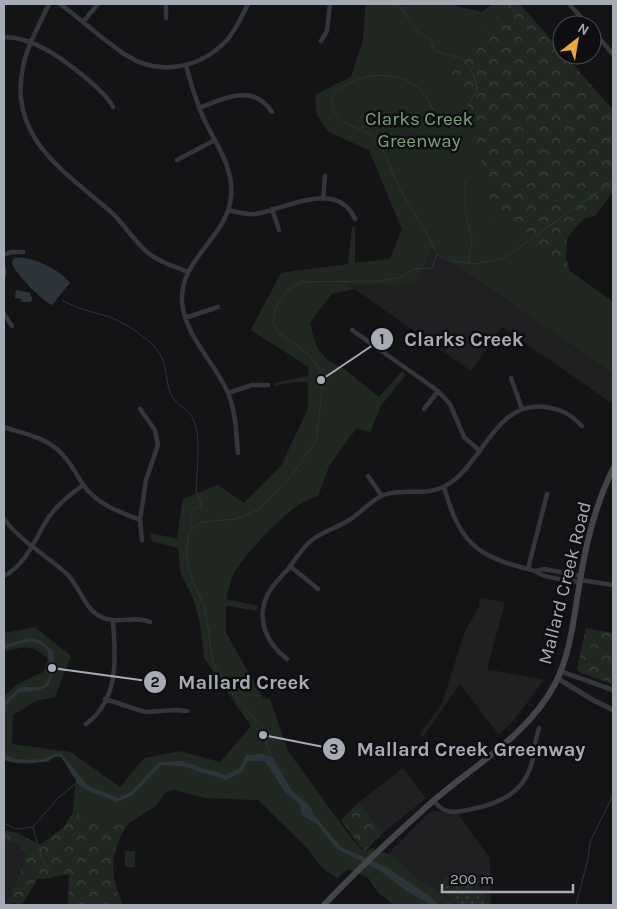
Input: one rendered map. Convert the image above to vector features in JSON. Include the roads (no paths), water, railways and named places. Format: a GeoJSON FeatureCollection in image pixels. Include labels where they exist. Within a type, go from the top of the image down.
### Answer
{"type":"FeatureCollection","features":[{"type":"Feature","properties":{"kind":"main road","name":"Mallard Creek Road"},"geometry":{"type":"LineString","coordinates":[[324,905],[434,801],[516,735],[540,706],[558,675],[570,636],[580,579],[595,514],[613,470]]}},
{"type":"Feature","properties":{"kind":"street"},"geometry":{"type":"LineString","coordinates":[[49,4],[23,66],[21,92],[27,123],[39,146],[54,163],[114,215],[147,252],[188,272]]}},
{"type":"Feature","properties":{"kind":"street"},"geometry":{"type":"LineString","coordinates":[[60,4],[127,55],[139,62],[163,68],[186,65],[204,58],[220,46],[233,31],[248,4]]}},
{"type":"Feature","properties":{"kind":"street"},"geometry":{"type":"LineString","coordinates":[[83,22],[98,4]]}},
{"type":"Feature","properties":{"kind":"street"},"geometry":{"type":"LineString","coordinates":[[166,4],[166,18]]}},
{"type":"Feature","properties":{"kind":"street"},"geometry":{"type":"LineString","coordinates":[[321,41],[327,31],[330,4]]}},
{"type":"Feature","properties":{"kind":"street"},"geometry":{"type":"LineString","coordinates":[[569,4],[579,15]]}},
{"type":"Feature","properties":{"kind":"street"},"geometry":{"type":"LineString","coordinates":[[4,37],[32,42],[53,54],[103,94],[113,107]]}},
{"type":"Feature","properties":{"kind":"street"},"geometry":{"type":"LineString","coordinates":[[602,41],[613,54]]}},
{"type":"Feature","properties":{"kind":"street"},"geometry":{"type":"LineString","coordinates":[[608,48],[613,44]]}},
{"type":"Feature","properties":{"kind":"street"},"geometry":{"type":"LineString","coordinates":[[186,65],[199,108],[225,159],[231,178],[228,210],[222,224],[188,272],[182,298],[185,318],[228,393],[233,410],[238,453]]}},
{"type":"Feature","properties":{"kind":"street"},"geometry":{"type":"LineString","coordinates":[[199,108],[231,96],[243,94],[262,101],[272,112]]}},
{"type":"Feature","properties":{"kind":"street"},"geometry":{"type":"LineString","coordinates":[[177,160],[215,140]]}},
{"type":"Feature","properties":{"kind":"street"},"geometry":{"type":"LineString","coordinates":[[323,199],[325,176]]}},
{"type":"Feature","properties":{"kind":"street"},"geometry":{"type":"LineString","coordinates":[[228,210],[252,214],[299,201],[323,199],[344,205],[355,220]]}},
{"type":"Feature","properties":{"kind":"street"},"geometry":{"type":"LineString","coordinates":[[272,209],[279,230]]}},
{"type":"Feature","properties":{"kind":"street"},"geometry":{"type":"LineString","coordinates":[[4,255],[21,251]]}},
{"type":"Feature","properties":{"kind":"street"},"geometry":{"type":"LineString","coordinates":[[4,269],[4,276]]}},
{"type":"Feature","properties":{"kind":"street"},"geometry":{"type":"LineString","coordinates":[[185,318],[218,307]]}},
{"type":"Feature","properties":{"kind":"street"},"geometry":{"type":"LineString","coordinates":[[4,314],[12,323]]}},
{"type":"Feature","properties":{"kind":"street"},"geometry":{"type":"LineString","coordinates":[[352,330],[438,391],[450,404],[464,437],[480,451]]}},
{"type":"Feature","properties":{"kind":"street"},"geometry":{"type":"LineString","coordinates":[[511,378],[522,409]]}},
{"type":"Feature","properties":{"kind":"street"},"geometry":{"type":"LineString","coordinates":[[228,393],[252,385],[268,384]]}},
{"type":"Feature","properties":{"kind":"street"},"geometry":{"type":"LineString","coordinates":[[424,409],[438,391]]}},
{"type":"Feature","properties":{"kind":"street"},"geometry":{"type":"LineString","coordinates":[[287,659],[277,652],[268,637],[261,616],[267,595],[312,540],[347,522],[382,496],[397,492],[430,491],[444,487],[462,474],[503,421],[522,409],[539,406],[562,410],[571,414],[582,426]]}},
{"type":"Feature","properties":{"kind":"street"},"geometry":{"type":"LineString","coordinates":[[140,409],[155,430],[158,445],[146,480],[140,520],[142,540]]}},
{"type":"Feature","properties":{"kind":"street"},"geometry":{"type":"LineString","coordinates":[[4,427],[49,443],[67,459],[83,484],[95,498],[111,509],[140,520]]}},
{"type":"Feature","properties":{"kind":"street"},"geometry":{"type":"LineString","coordinates":[[368,476],[382,496]]}},
{"type":"Feature","properties":{"kind":"street"},"geometry":{"type":"LineString","coordinates":[[4,576],[24,561],[36,538],[59,503],[83,484]]}},
{"type":"Feature","properties":{"kind":"street"},"geometry":{"type":"LineString","coordinates":[[444,487],[457,526],[478,548],[500,562],[536,571],[544,569],[580,579],[613,585]]}},
{"type":"Feature","properties":{"kind":"street"},"geometry":{"type":"LineString","coordinates":[[528,569],[547,494]]}},
{"type":"Feature","properties":{"kind":"street"},"geometry":{"type":"LineString","coordinates":[[4,519],[16,535],[67,575],[79,589],[90,609],[99,616],[113,622],[142,619],[150,622]]}},
{"type":"Feature","properties":{"kind":"street"},"geometry":{"type":"LineString","coordinates":[[290,566],[318,589]]}},
{"type":"Feature","properties":{"kind":"street"},"geometry":{"type":"LineString","coordinates":[[86,724],[96,715],[105,699],[116,668],[113,622]]}},
{"type":"Feature","properties":{"kind":"street"},"geometry":{"type":"LineString","coordinates":[[558,675],[613,690]]}},
{"type":"Feature","properties":{"kind":"street"},"geometry":{"type":"LineString","coordinates":[[558,675],[596,702],[613,710]]}},
{"type":"Feature","properties":{"kind":"street"},"geometry":{"type":"LineString","coordinates":[[105,699],[145,712],[187,711]]}},
{"type":"Feature","properties":{"kind":"street"},"geometry":{"type":"LineString","coordinates":[[434,801],[441,810],[452,812],[486,806],[510,796],[520,787],[528,775],[540,728]]}},
{"type":"Feature","properties":{"kind":"waterway"},"geometry":{"type":"LineString","coordinates":[[271,757],[262,727],[236,698],[213,663],[205,608],[192,579],[186,552],[192,529],[202,522],[236,519],[259,509],[291,476],[316,442],[322,390],[319,369],[309,355],[278,332],[273,322],[276,307],[287,291],[301,282],[380,281],[399,278],[415,269],[432,268],[437,255],[396,181],[382,148],[369,134],[343,122],[334,111],[331,101],[337,90],[358,79],[385,75],[394,76],[419,88],[426,96],[440,121],[452,123],[460,116],[477,92],[476,81],[467,63],[461,58],[435,51],[429,39],[417,31],[398,4]]}},
{"type":"Feature","properties":{"kind":"waterway"},"geometry":{"type":"LineString","coordinates":[[468,179],[465,180],[465,209],[472,241],[468,263]]}},
{"type":"Feature","properties":{"kind":"waterway"},"geometry":{"type":"LineString","coordinates":[[438,255],[447,260],[475,264],[504,258],[613,181]]}},
{"type":"Feature","properties":{"kind":"waterway"},"geometry":{"type":"LineString","coordinates":[[62,300],[78,308],[110,317],[131,328],[152,344],[160,353],[172,396],[189,413],[196,428],[198,454],[196,489],[201,507],[193,509],[190,519],[192,528]]}},
{"type":"Feature","properties":{"kind":"waterway"},"geometry":{"type":"LineString","coordinates":[[4,823],[16,829],[33,827],[59,797],[78,782]]}},
{"type":"Feature","properties":{"kind":"waterway"},"geometry":{"type":"LineString","coordinates":[[576,905],[588,859],[590,842],[613,795]]}},
{"type":"Feature","properties":{"kind":"waterway"},"geometry":{"type":"LineString","coordinates":[[33,827],[41,857],[50,871]]}},
{"type":"Feature","properties":{"kind":"place","name":"Clarks Creek"},"geometry":{"type":"Point","coordinates":[321,380]}},
{"type":"Feature","properties":{"kind":"place","name":"Mallard Creek"},"geometry":{"type":"Point","coordinates":[52,668]}},
{"type":"Feature","properties":{"kind":"place","name":"Mallard Creek Greenway"},"geometry":{"type":"Point","coordinates":[263,735]}},
{"type":"Feature","properties":{"kind":"park label","name":"Clarks Creek Greenway"},"geometry":{"type":"Point","coordinates":[419,130]}}]}
